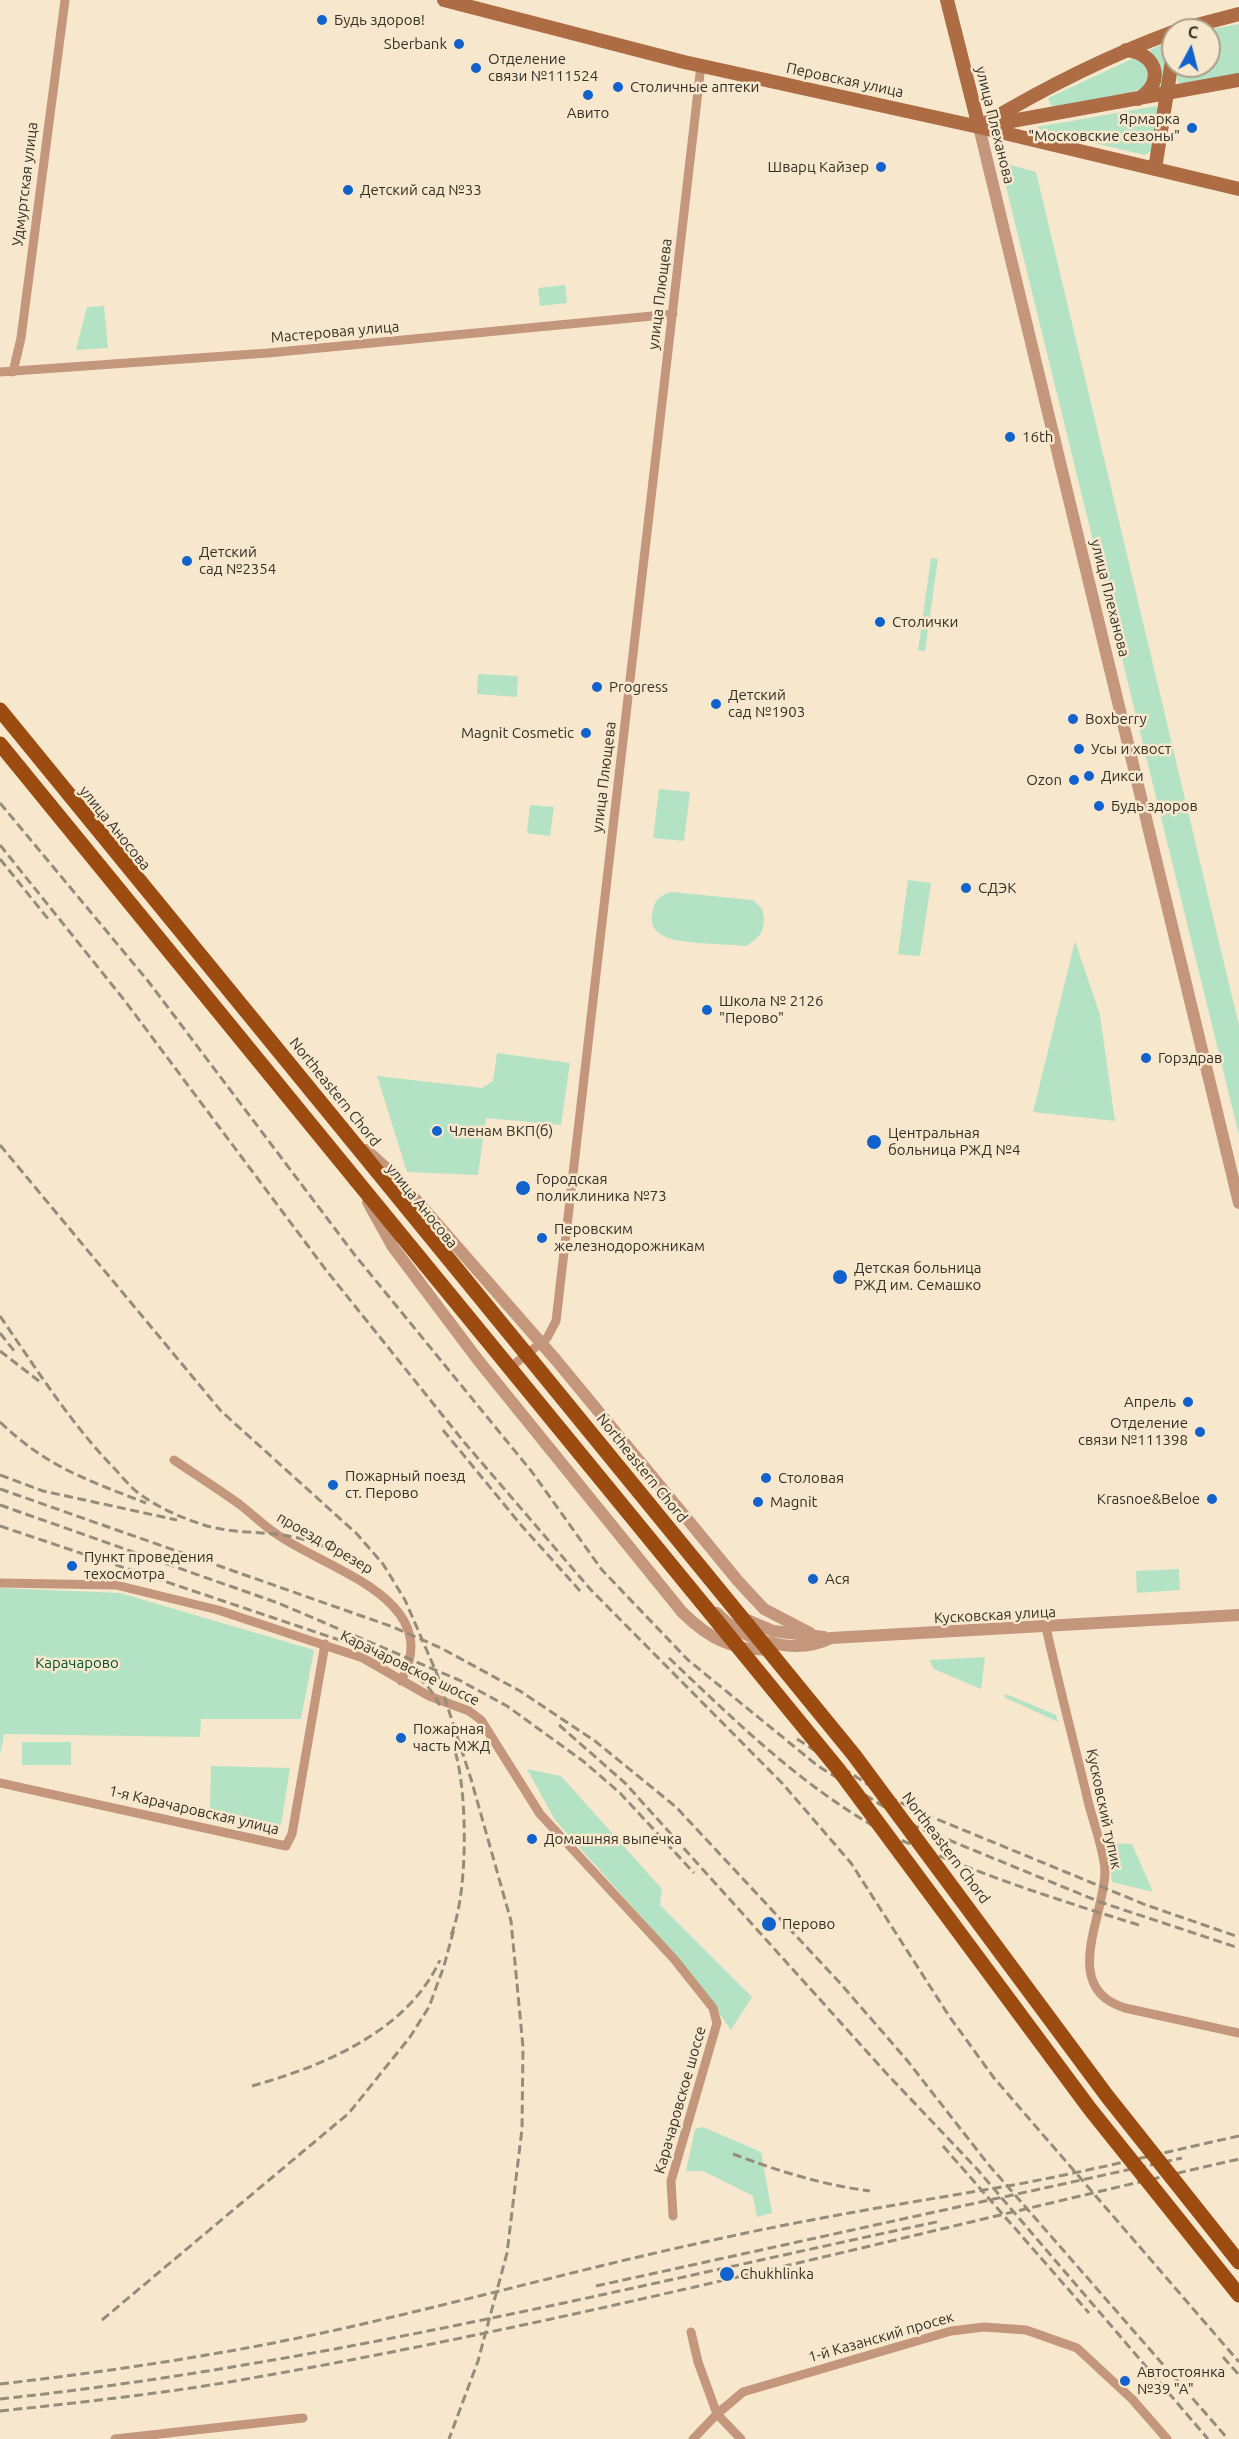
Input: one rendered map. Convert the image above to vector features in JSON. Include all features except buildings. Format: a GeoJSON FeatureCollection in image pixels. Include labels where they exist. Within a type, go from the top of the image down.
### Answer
{"type":"FeatureCollection","features":[{"type":"Feature","properties":{"kind":"main road","name":"Перовская улица"},"geometry":{"type":"LineString","coordinates":[[444,0],[701,65],[979,127],[1239,189]]}},
{"type":"Feature","properties":{"kind":"main road","name":"улица Плеханова"},"geometry":{"type":"LineString","coordinates":[[947,0],[979,127]]}},
{"type":"Feature","properties":{"kind":"main road"},"geometry":{"type":"LineString","coordinates":[[1221,19],[1239,15]]}},
{"type":"Feature","properties":{"kind":"main road"},"geometry":{"type":"LineString","coordinates":[[979,127],[1029,98],[1124,50],[1161,36]]}},
{"type":"Feature","properties":{"kind":"main road"},"geometry":{"type":"LineString","coordinates":[[1124,50],[1143,53],[1153,63],[1155,70],[1148,91],[1133,100]]}},
{"type":"Feature","properties":{"kind":"main road"},"geometry":{"type":"LineString","coordinates":[[1155,169],[1169,78]]}},
{"type":"Feature","properties":{"kind":"main road"},"geometry":{"type":"LineString","coordinates":[[979,127],[1239,80]]}},
{"type":"Feature","properties":{"kind":"main road","name":"Northeastern Chord"},"geometry":{"type":"LineString","coordinates":[[0,710],[854,1755],[1107,2096],[1239,2262]]}},
{"type":"Feature","properties":{"kind":"main road"},"geometry":{"type":"LineString","coordinates":[[0,744],[838,1769],[1097,2117],[1239,2295]]}},
{"type":"Feature","properties":{"kind":"street","name":"Удмуртская улица"},"geometry":{"type":"LineString","coordinates":[[12,372],[21,338],[65,0]]}},
{"type":"Feature","properties":{"kind":"street","name":"улица Плющева"},"geometry":{"type":"LineString","coordinates":[[512,1366],[547,1338],[556,1321],[701,65]]}},
{"type":"Feature","properties":{"kind":"street","name":"улица Плеханова"},"geometry":{"type":"LineString","coordinates":[[979,127],[1239,1203]]}},
{"type":"Feature","properties":{"kind":"street","name":"Мастеровая улица"},"geometry":{"type":"LineString","coordinates":[[0,372],[278,352],[673,314]]}},
{"type":"Feature","properties":{"kind":"street","name":"улица Аносова"},"geometry":{"type":"LineString","coordinates":[[0,710],[729,1608],[738,1616],[773,1631],[831,1638]]}},
{"type":"Feature","properties":{"kind":"street","name":"улица Аносова"},"geometry":{"type":"LineString","coordinates":[[0,737],[512,1366],[719,1616],[754,1637]]}},
{"type":"Feature","properties":{"kind":"street"},"geometry":{"type":"LineString","coordinates":[[337,1123],[396,1177],[556,1360],[738,1581],[764,1609],[816,1636]]}},
{"type":"Feature","properties":{"kind":"street"},"geometry":{"type":"LineString","coordinates":[[356,1180],[393,1247],[478,1360],[682,1612],[716,1641],[767,1650],[788,1646]]}},
{"type":"Feature","properties":{"kind":"street","name":"проезд Фрезер"},"geometry":{"type":"LineString","coordinates":[[174,1460],[241,1505],[276,1534],[368,1584],[388,1600],[402,1619],[413,1652],[411,1662],[401,1681]]}},
{"type":"Feature","properties":{"kind":"street","name":"Карачаровское шоссе"},"geometry":{"type":"LineString","coordinates":[[0,1582],[116,1585],[218,1610],[363,1658],[429,1696],[469,1711],[481,1720],[540,1814],[674,1959],[713,2008],[717,2023],[671,2181],[674,2216]]}},
{"type":"Feature","properties":{"kind":"street","name":"Кусковская улица"},"geometry":{"type":"LineString","coordinates":[[754,1637],[788,1646],[810,1644],[831,1638],[1239,1615]]}},
{"type":"Feature","properties":{"kind":"street","name":"Кусковский тупик"},"geometry":{"type":"LineString","coordinates":[[1046,1627],[1105,1870],[1090,1952],[1090,1968],[1098,1992],[1108,2003],[1125,2008],[1239,2033]]}},
{"type":"Feature","properties":{"kind":"street","name":"1-я Карачаровская улица"},"geometry":{"type":"LineString","coordinates":[[0,1783],[286,1846],[292,1834],[325,1644]]}},
{"type":"Feature","properties":{"kind":"street","name":"1-й Казанский просек"},"geometry":{"type":"LineString","coordinates":[[693,2439],[743,2392],[951,2331],[984,2327],[1005,2327],[1054,2338],[1077,2348],[1132,2399],[1167,2439]]}},
{"type":"Feature","properties":{"kind":"street"},"geometry":{"type":"LineString","coordinates":[[691,2332],[698,2362],[717,2414],[741,2439]]}},
{"type":"Feature","properties":{"kind":"street"},"geometry":{"type":"LineString","coordinates":[[115,2439],[303,2418]]}},
{"type":"Feature","properties":{"kind":"green space"},"geometry":{"type":"Polygon","coordinates":[[[1239,24],[1239,75],[1186,85],[1177,82],[1177,78],[1221,78],[1221,27],[1239,24]]]}},
{"type":"Feature","properties":{"kind":"green space"},"geometry":{"type":"Polygon","coordinates":[[[1161,45],[1161,78],[1163,78],[1161,88],[1157,88],[1157,60],[1149,50],[1161,45]]]}},
{"type":"Feature","properties":{"kind":"green space"},"geometry":{"type":"Polygon","coordinates":[[[1134,58],[1145,63],[1149,75],[1144,87],[1131,93],[1052,107],[1048,98],[1134,58]]]}},
{"type":"Feature","properties":{"kind":"green space"},"geometry":{"type":"Polygon","coordinates":[[[1156,106],[1160,113],[1152,150],[1145,155],[1043,131],[1037,127],[1156,106]]]}},
{"type":"Feature","properties":{"kind":"green space"},"geometry":{"type":"Polygon","coordinates":[[[1000,162],[1036,172],[1239,1026],[1239,1135],[1000,162]]]}},
{"type":"Feature","properties":{"kind":"green space"},"geometry":{"type":"Polygon","coordinates":[[[565,285],[567,303],[540,306],[538,288],[565,285]]]}},
{"type":"Feature","properties":{"kind":"green space"},"geometry":{"type":"Polygon","coordinates":[[[104,306],[108,348],[76,350],[87,307],[104,306]]]}},
{"type":"Feature","properties":{"kind":"green space"},"geometry":{"type":"Polygon","coordinates":[[[931,558],[938,559],[925,651],[918,650],[931,558]]]}},
{"type":"Feature","properties":{"kind":"green space"},"geometry":{"type":"Polygon","coordinates":[[[478,674],[518,676],[517,697],[477,694],[478,674]]]}},
{"type":"Feature","properties":{"kind":"green space"},"geometry":{"type":"Polygon","coordinates":[[[659,789],[690,792],[684,841],[653,838],[659,789]]]}},
{"type":"Feature","properties":{"kind":"green space"},"geometry":{"type":"Polygon","coordinates":[[[530,805],[554,807],[550,836],[527,833],[530,805]]]}},
{"type":"Feature","properties":{"kind":"green space"},"geometry":{"type":"Polygon","coordinates":[[[908,880],[931,883],[920,956],[898,954],[908,880]]]}},
{"type":"Feature","properties":{"kind":"green space"},"geometry":{"type":"Polygon","coordinates":[[[671,892],[753,900],[762,909],[764,921],[762,931],[746,946],[692,942],[666,937],[654,929],[652,915],[657,900],[671,892]]]}},
{"type":"Feature","properties":{"kind":"green space"},"geometry":{"type":"Polygon","coordinates":[[[1075,941],[1100,1015],[1115,1121],[1033,1112],[1075,941]]]}},
{"type":"Feature","properties":{"kind":"green space"},"geometry":{"type":"Polygon","coordinates":[[[497,1053],[570,1063],[561,1125],[486,1118],[478,1175],[407,1172],[377,1076],[482,1088],[493,1081],[497,1053]]]}},
{"type":"Feature","properties":{"kind":"green space"},"geometry":{"type":"Polygon","coordinates":[[[1179,1569],[1180,1590],[1137,1593],[1136,1571],[1179,1569]]]}},
{"type":"Feature","properties":{"kind":"green space","name":"Карачарово"},"geometry":{"type":"Polygon","coordinates":[[[0,1588],[120,1593],[314,1650],[301,1719],[201,1719],[200,1737],[4,1734],[0,1756],[0,1588]]]}},
{"type":"Feature","properties":{"kind":"green space"},"geometry":{"type":"Polygon","coordinates":[[[985,1657],[981,1689],[934,1669],[929,1660],[985,1657]]]}},
{"type":"Feature","properties":{"kind":"green space"},"geometry":{"type":"Polygon","coordinates":[[[1006,1694],[1056,1715],[1058,1722],[1004,1697],[1006,1694]]]}},
{"type":"Feature","properties":{"kind":"green space"},"geometry":{"type":"Polygon","coordinates":[[[22,1742],[71,1742],[71,1765],[22,1765],[22,1742]]]}},
{"type":"Feature","properties":{"kind":"green space"},"geometry":{"type":"Polygon","coordinates":[[[211,1766],[290,1768],[281,1825],[210,1809],[211,1766]]]}},
{"type":"Feature","properties":{"kind":"green space"},"geometry":{"type":"Polygon","coordinates":[[[527,1769],[561,1776],[662,1889],[660,1905],[752,1997],[731,2030],[685,1966],[555,1820],[527,1769]]]}},
{"type":"Feature","properties":{"kind":"green space"},"geometry":{"type":"Polygon","coordinates":[[[1107,1843],[1132,1844],[1153,1892],[1112,1882],[1107,1843]]]}},
{"type":"Feature","properties":{"kind":"green space"},"geometry":{"type":"Polygon","coordinates":[[[703,2127],[761,2152],[772,2213],[757,2217],[753,2196],[703,2171],[686,2171],[695,2129],[703,2127]]]}},
{"type":"Feature","properties":{"kind":"railway"},"geometry":{"type":"LineString","coordinates":[[0,803],[148,981],[354,1254],[532,1472],[602,1570],[688,1660],[818,1766],[917,1827],[1100,1902],[1239,1948]]}},
{"type":"Feature","properties":{"kind":"railway"},"geometry":{"type":"LineString","coordinates":[[0,845],[125,1001],[326,1270],[464,1442],[591,1590],[782,1783],[851,1863],[949,2016],[994,2078],[1239,2362]]}},
{"type":"Feature","properties":{"kind":"railway"},"geometry":{"type":"LineString","coordinates":[[0,859],[49,920]]}},
{"type":"Feature","properties":{"kind":"railway"},"geometry":{"type":"LineString","coordinates":[[0,1145],[221,1411],[357,1534],[383,1564],[405,1600],[437,1674],[471,1779],[511,1921],[523,2047],[522,2129],[507,2253],[478,2361],[449,2439]]}},
{"type":"Feature","properties":{"kind":"railway"},"geometry":{"type":"LineString","coordinates":[[0,1316],[81,1431],[127,1483],[145,1498],[170,1512],[207,1526],[232,1531],[275,1534],[313,1542],[372,1571]]}},
{"type":"Feature","properties":{"kind":"railway"},"geometry":{"type":"LineString","coordinates":[[0,1333],[15,1352]]}},
{"type":"Feature","properties":{"kind":"railway"},"geometry":{"type":"LineString","coordinates":[[0,1351],[39,1381]]}},
{"type":"Feature","properties":{"kind":"railway"},"geometry":{"type":"LineString","coordinates":[[0,1422],[34,1450],[68,1471],[146,1503]]}},
{"type":"Feature","properties":{"kind":"railway"},"geometry":{"type":"LineString","coordinates":[[443,1430],[521,1525],[581,1592]]}},
{"type":"Feature","properties":{"kind":"railway"},"geometry":{"type":"LineString","coordinates":[[0,1475],[43,1491],[177,1520]]}},
{"type":"Feature","properties":{"kind":"railway"},"geometry":{"type":"LineString","coordinates":[[0,1489],[393,1627],[441,1648],[520,1691],[595,1741],[676,1807],[840,1983],[906,2059],[988,2164],[1228,2439]]}},
{"type":"Feature","properties":{"kind":"railway"},"geometry":{"type":"LineString","coordinates":[[0,1505],[278,1603],[459,1680],[507,1706],[583,1761],[620,1793],[694,1873]]}},
{"type":"Feature","properties":{"kind":"railway"},"geometry":{"type":"LineString","coordinates":[[0,1526],[375,1652],[414,1674],[430,1689],[441,1709]]}},
{"type":"Feature","properties":{"kind":"railway"},"geometry":{"type":"LineString","coordinates":[[669,1658],[787,1765],[838,1804],[875,1827],[918,1848],[999,1879],[1142,1926]]}},
{"type":"Feature","properties":{"kind":"railway"},"geometry":{"type":"LineString","coordinates":[[559,1725],[625,1783],[887,2074],[977,2169],[1208,2439]]}},
{"type":"Feature","properties":{"kind":"railway"},"geometry":{"type":"LineString","coordinates":[[797,1739],[883,1794],[922,1813],[1146,1905],[1239,1937]]}},
{"type":"Feature","properties":{"kind":"railway"},"geometry":{"type":"LineString","coordinates":[[451,1935],[461,1895],[464,1844],[462,1792],[455,1751]]}},
{"type":"Feature","properties":{"kind":"railway"},"geometry":{"type":"LineString","coordinates":[[102,2320],[349,2113],[410,2037],[429,2007],[454,1929]]}},
{"type":"Feature","properties":{"kind":"railway"},"geometry":{"type":"LineString","coordinates":[[252,2086],[307,2068],[334,2056],[385,2026],[407,2007],[425,1985],[440,1960]]}},
{"type":"Feature","properties":{"kind":"railway"},"geometry":{"type":"LineString","coordinates":[[0,2384],[147,2365],[244,2349],[388,2318],[742,2234],[1044,2179],[1239,2136]]}},
{"type":"Feature","properties":{"kind":"railway"},"geometry":{"type":"LineString","coordinates":[[943,2146],[1089,2313]]}},
{"type":"Feature","properties":{"kind":"railway"},"geometry":{"type":"LineString","coordinates":[[733,2154],[801,2177],[870,2191]]}},
{"type":"Feature","properties":{"kind":"railway"},"geometry":{"type":"LineString","coordinates":[[596,2286],[1182,2158]]}},
{"type":"Feature","properties":{"kind":"railway"},"geometry":{"type":"LineString","coordinates":[[0,2411],[126,2397],[221,2383],[500,2330],[747,2275],[1239,2159]]}},
{"type":"Feature","properties":{"kind":"railway"},"geometry":{"type":"LineString","coordinates":[[0,2399],[119,2384],[355,2345],[473,2322],[941,2221]]}},
{"type":"Feature","properties":{"kind":"railway"},"geometry":{"type":"LineString","coordinates":[[1223,2357],[1239,2375]]}},
{"type":"Feature","properties":{"kind":"place","name":"Будь здоров!"},"geometry":{"type":"Point","coordinates":[322,20]}},
{"type":"Feature","properties":{"kind":"place","name":"Sberbank"},"geometry":{"type":"Point","coordinates":[459,44]}},
{"type":"Feature","properties":{"kind":"place","name":"Отделение связи №111524"},"geometry":{"type":"Point","coordinates":[476,68]}},
{"type":"Feature","properties":{"kind":"place","name":"Столичные аптеки"},"geometry":{"type":"Point","coordinates":[618,87]}},
{"type":"Feature","properties":{"kind":"place","name":"Авито"},"geometry":{"type":"Point","coordinates":[588,95]}},
{"type":"Feature","properties":{"kind":"place","name":"Ярмарка \"Московские сезоны\""},"geometry":{"type":"Point","coordinates":[1192,128]}},
{"type":"Feature","properties":{"kind":"place","name":"Шварц Кайзер"},"geometry":{"type":"Point","coordinates":[881,167]}},
{"type":"Feature","properties":{"kind":"place","name":"Детский сад №33"},"geometry":{"type":"Point","coordinates":[348,190]}},
{"type":"Feature","properties":{"kind":"place","name":"16th"},"geometry":{"type":"Point","coordinates":[1010,437]}},
{"type":"Feature","properties":{"kind":"place","name":"Детский сад №2354"},"geometry":{"type":"Point","coordinates":[187,561]}},
{"type":"Feature","properties":{"kind":"place","name":"Столички"},"geometry":{"type":"Point","coordinates":[880,622]}},
{"type":"Feature","properties":{"kind":"place","name":"Progress"},"geometry":{"type":"Point","coordinates":[597,687]}},
{"type":"Feature","properties":{"kind":"place","name":"Детский сад №1903"},"geometry":{"type":"Point","coordinates":[716,704]}},
{"type":"Feature","properties":{"kind":"place","name":"Boxberry"},"geometry":{"type":"Point","coordinates":[1073,719]}},
{"type":"Feature","properties":{"kind":"place","name":"Magnit Cosmetic"},"geometry":{"type":"Point","coordinates":[586,733]}},
{"type":"Feature","properties":{"kind":"place","name":"Усы и хвост"},"geometry":{"type":"Point","coordinates":[1079,749]}},
{"type":"Feature","properties":{"kind":"place","name":"Дикси"},"geometry":{"type":"Point","coordinates":[1089,776]}},
{"type":"Feature","properties":{"kind":"place","name":"Ozon"},"geometry":{"type":"Point","coordinates":[1074,780]}},
{"type":"Feature","properties":{"kind":"place","name":"Будь здоров"},"geometry":{"type":"Point","coordinates":[1099,806]}},
{"type":"Feature","properties":{"kind":"place","name":"СДЭК"},"geometry":{"type":"Point","coordinates":[966,888]}},
{"type":"Feature","properties":{"kind":"place","name":"Школа № 2126 \"Перово\""},"geometry":{"type":"Point","coordinates":[707,1010]}},
{"type":"Feature","properties":{"kind":"place","name":"Горздрав"},"geometry":{"type":"Point","coordinates":[1146,1058]}},
{"type":"Feature","properties":{"kind":"place","name":"Членам ВКП(б)"},"geometry":{"type":"Point","coordinates":[437,1131]}},
{"type":"Feature","properties":{"kind":"place","name":"Центральная больница РЖД №4"},"geometry":{"type":"Point","coordinates":[874,1142]}},
{"type":"Feature","properties":{"kind":"place","name":"Городская поликлиника №73"},"geometry":{"type":"Point","coordinates":[523,1188]}},
{"type":"Feature","properties":{"kind":"place","name":"Перовским железнодорожникам"},"geometry":{"type":"Point","coordinates":[542,1238]}},
{"type":"Feature","properties":{"kind":"place","name":"Детская больница РЖД им. Семашко"},"geometry":{"type":"Point","coordinates":[840,1277]}},
{"type":"Feature","properties":{"kind":"place","name":"Апрель"},"geometry":{"type":"Point","coordinates":[1188,1402]}},
{"type":"Feature","properties":{"kind":"place","name":"Отделение связи №111398"},"geometry":{"type":"Point","coordinates":[1200,1432]}},
{"type":"Feature","properties":{"kind":"place","name":"Столовая"},"geometry":{"type":"Point","coordinates":[766,1478]}},
{"type":"Feature","properties":{"kind":"place","name":"Пожарный поезд ст. Перово"},"geometry":{"type":"Point","coordinates":[333,1485]}},
{"type":"Feature","properties":{"kind":"place","name":"Krasnoe&Beloe"},"geometry":{"type":"Point","coordinates":[1212,1499]}},
{"type":"Feature","properties":{"kind":"place","name":"Magnit"},"geometry":{"type":"Point","coordinates":[758,1502]}},
{"type":"Feature","properties":{"kind":"place","name":"Пункт проведения техосмотра"},"geometry":{"type":"Point","coordinates":[72,1566]}},
{"type":"Feature","properties":{"kind":"place","name":"Ася"},"geometry":{"type":"Point","coordinates":[813,1579]}},
{"type":"Feature","properties":{"kind":"place","name":"Пожарная часть МЖД"},"geometry":{"type":"Point","coordinates":[401,1738]}},
{"type":"Feature","properties":{"kind":"place","name":"Домашняя выпечка"},"geometry":{"type":"Point","coordinates":[532,1839]}},
{"type":"Feature","properties":{"kind":"place","name":"Перово"},"geometry":{"type":"Point","coordinates":[769,1924]}},
{"type":"Feature","properties":{"kind":"place","name":"Chukhlinka"},"geometry":{"type":"Point","coordinates":[727,2274]}},
{"type":"Feature","properties":{"kind":"place","name":"Автостоянка №39 \"А\""},"geometry":{"type":"Point","coordinates":[1125,2381]}}]}
